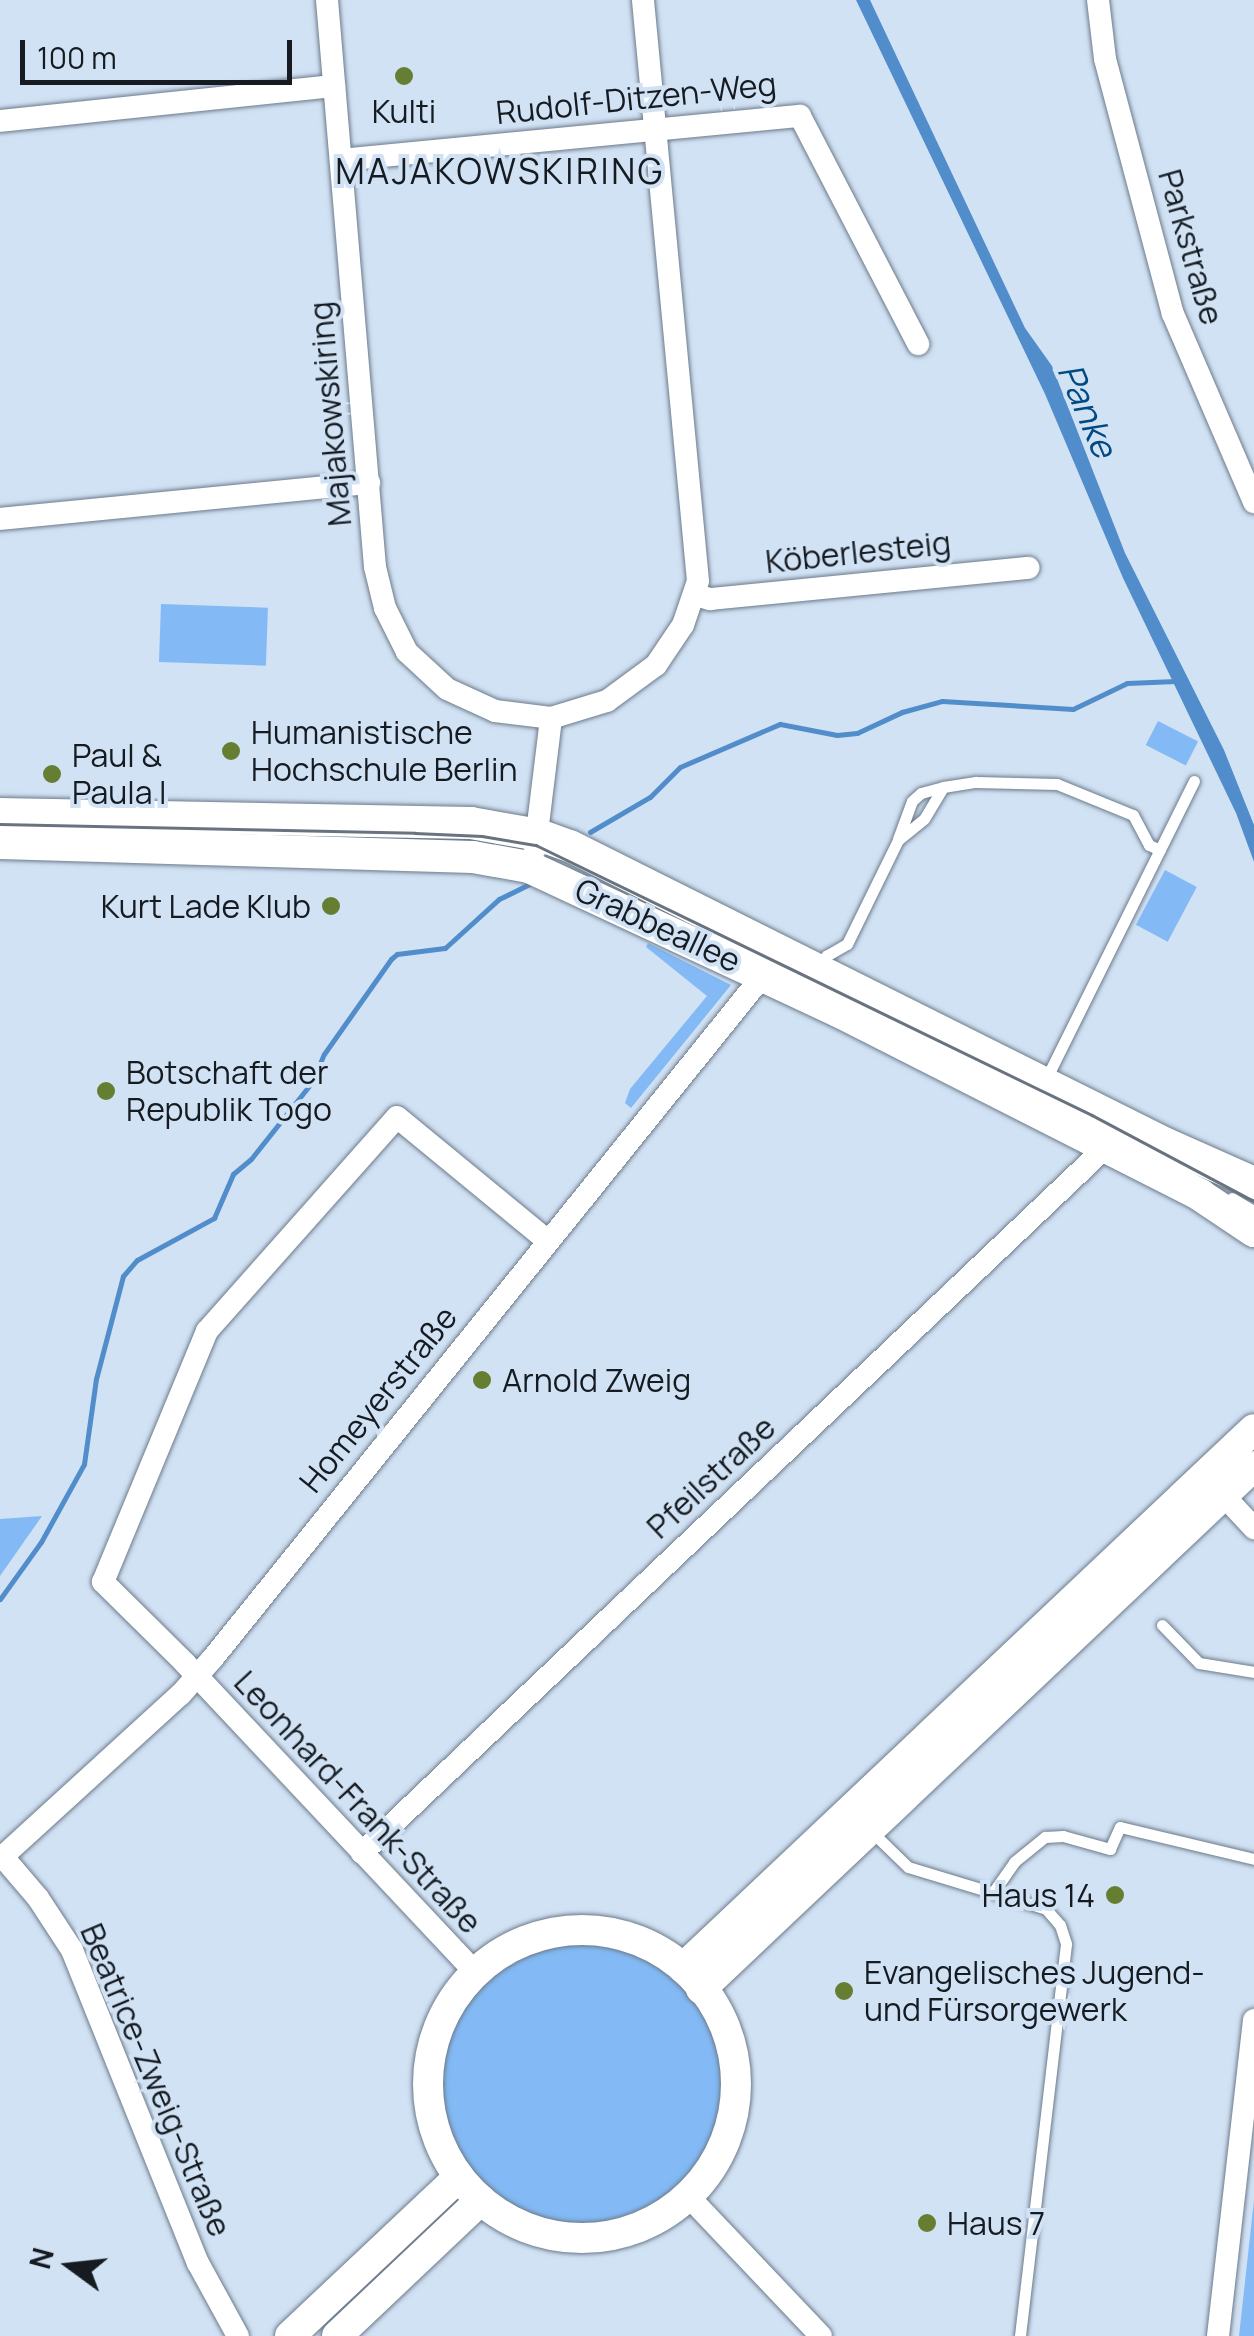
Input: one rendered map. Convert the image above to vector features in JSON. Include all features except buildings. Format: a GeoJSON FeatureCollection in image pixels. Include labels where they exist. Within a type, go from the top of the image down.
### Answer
{"type":"FeatureCollection","features":[{"type":"Feature","properties":{"kind":"main road","name":"Grabbeallee"},"geometry":{"type":"LineString","coordinates":[[0,814],[471,824],[539,835],[1105,1148],[1200,1195],[1254,1231]]}},
{"type":"Feature","properties":{"kind":"main road","name":"Grabbeallee"},"geometry":{"type":"LineString","coordinates":[[0,843],[474,857],[529,867],[771,965],[818,972],[1041,1093],[1254,1183]]}},
{"type":"Feature","properties":{"kind":"main road"},"geometry":{"type":"LineString","coordinates":[[692,1978],[871,1815],[1214,1484],[1254,1429]]}},
{"type":"Feature","properties":{"kind":"main road"},"geometry":{"type":"LineString","coordinates":[[1214,1484],[1254,1466]]}},
{"type":"Feature","properties":{"kind":"main road"},"geometry":{"type":"LineString","coordinates":[[593,1929],[632,1936],[692,1978],[728,2035],[735,2068],[735,2108],[722,2150],[690,2198],[645,2225],[602,2238],[548,2232],[508,2219],[481,2200],[459,2177],[442,2151],[432,2121],[428,2075],[438,2030],[452,1998],[473,1970],[509,1946],[560,1930],[593,1929]]}},
{"type":"Feature","properties":{"kind":"main road"},"geometry":{"type":"LineString","coordinates":[[290,2336],[459,2177]]}},
{"type":"Feature","properties":{"kind":"main road"},"geometry":{"type":"LineString","coordinates":[[337,2336],[481,2200]]}},
{"type":"Feature","properties":{"kind":"street","name":"Majakowskiring"},"geometry":{"type":"LineString","coordinates":[[327,0],[375,567],[384,608],[407,652],[436,681],[469,700],[518,717],[551,718],[585,711],[638,680],[673,644],[696,594],[698,569],[643,0]]}},
{"type":"Feature","properties":{"kind":"street","name":"Parkstraße"},"geometry":{"type":"LineString","coordinates":[[1098,0],[1105,60],[1173,314],[1254,502]]}},
{"type":"Feature","properties":{"kind":"street"},"geometry":{"type":"LineString","coordinates":[[0,120],[334,86]]}},
{"type":"Feature","properties":{"kind":"street","name":"Rudolf-Ditzen-Weg"},"geometry":{"type":"LineString","coordinates":[[341,160],[790,113],[805,120],[918,344]]}},
{"type":"Feature","properties":{"kind":"street"},"geometry":{"type":"LineString","coordinates":[[0,519],[368,483]]}},
{"type":"Feature","properties":{"kind":"street","name":"Köberlesteig"},"geometry":{"type":"LineString","coordinates":[[696,594],[710,599],[1028,568]]}},
{"type":"Feature","properties":{"kind":"street"},"geometry":{"type":"LineString","coordinates":[[529,867],[539,835],[551,718]]}},
{"type":"Feature","properties":{"kind":"street","name":"Homeyerstraße"},"geometry":{"type":"LineString","coordinates":[[1,1858],[196,1677],[771,965]]}},
{"type":"Feature","properties":{"kind":"street","name":"Leonhard-Frank-Straße"},"geometry":{"type":"LineString","coordinates":[[473,1970],[103,1582],[207,1331],[397,1116],[547,1240]]}},
{"type":"Feature","properties":{"kind":"street","name":"Pfeilstraße"},"geometry":{"type":"LineString","coordinates":[[362,1853],[1105,1148]]}},
{"type":"Feature","properties":{"kind":"street"},"geometry":{"type":"LineString","coordinates":[[1214,1484],[1254,1528]]}},
{"type":"Feature","properties":{"kind":"street","name":"Beatrice-Zweig-Straße"},"geometry":{"type":"LineString","coordinates":[[1,1858],[38,1898],[72,1950],[198,2262],[238,2336]]}},
{"type":"Feature","properties":{"kind":"street"},"geometry":{"type":"LineString","coordinates":[[1218,2336],[1254,2020]]}},
{"type":"Feature","properties":{"kind":"street"},"geometry":{"type":"LineString","coordinates":[[690,2198],[821,2336]]}},
{"type":"Feature","properties":{"kind":"lane"},"geometry":{"type":"LineString","coordinates":[[1041,1093],[1194,781]]}},
{"type":"Feature","properties":{"kind":"lane"},"geometry":{"type":"LineString","coordinates":[[818,972],[826,956],[847,944],[898,840],[912,800],[921,792],[976,782],[1057,784],[1134,815],[1149,844],[1160,850]]}},
{"type":"Feature","properties":{"kind":"lane"},"geometry":{"type":"LineString","coordinates":[[898,840],[924,819],[943,787]]}},
{"type":"Feature","properties":{"kind":"lane"},"geometry":{"type":"LineString","coordinates":[[628,897],[1041,1093],[1254,1210]]}},
{"type":"Feature","properties":{"kind":"lane"},"geometry":{"type":"LineString","coordinates":[[1162,1625],[1199,1663],[1254,1672]]}},
{"type":"Feature","properties":{"kind":"lane"},"geometry":{"type":"LineString","coordinates":[[871,1815],[908,1867],[1046,1908],[1060,1925],[1066,1944],[1020,2336]]}},
{"type":"Feature","properties":{"kind":"lane"},"geometry":{"type":"LineString","coordinates":[[994,1892],[1014,1862],[1045,1837],[1062,1836],[1110,1849],[1120,1828],[1254,1859]]}},
{"type":"Feature","properties":{"kind":"shaded area"},"geometry":{"type":"Polygon","coordinates":[[[856,0],[870,0],[1025,328],[1052,366],[1125,553],[1224,750],[1254,825],[1254,862],[1236,813],[1123,578],[1045,394],[856,0]]]}},
{"type":"Feature","properties":{"kind":"shaded area"},"geometry":{"type":"Polygon","coordinates":[[[161,604],[268,608],[266,666],[159,662],[161,604]]]}},
{"type":"Feature","properties":{"kind":"shaded area"},"geometry":{"type":"Polygon","coordinates":[[[1158,721],[1198,741],[1186,765],[1146,745],[1158,721]]]}},
{"type":"Feature","properties":{"kind":"shaded area"},"geometry":{"type":"Polygon","coordinates":[[[1165,870],[1197,887],[1168,942],[1136,925],[1165,870]]]}},
{"type":"Feature","properties":{"kind":"shaded area"},"geometry":{"type":"Polygon","coordinates":[[[648,943],[731,985],[631,1108],[625,1103],[630,1089],[707,996],[646,947],[648,943]]]}},
{"type":"Feature","properties":{"kind":"shaded area"},"geometry":{"type":"Polygon","coordinates":[[[42,1516],[0,1576],[0,1519],[42,1516]]]}},
{"type":"Feature","properties":{"kind":"shaded area"},"geometry":{"type":"Polygon","coordinates":[[[582,1943],[635,1954],[681,1984],[711,2030],[722,2083],[711,2136],[681,2182],[635,2212],[582,2223],[529,2212],[483,2182],[453,2136],[442,2083],[453,2030],[483,1984],[529,1954],[582,1943]]]}},
{"type":"Feature","properties":{"kind":"shaded area"},"geometry":{"type":"Polygon","coordinates":[[[1254,2200],[1254,2336],[1239,2336],[1254,2200]]]}},
{"type":"Feature","properties":{"kind":"waterway"},"geometry":{"type":"LineString","coordinates":[[590,832],[650,797],[680,767],[780,724],[837,735],[857,733],[902,712],[942,701],[1073,709],[1127,683],[1176,681]]}},
{"type":"Feature","properties":{"kind":"waterway"},"geometry":{"type":"LineString","coordinates":[[0,1599],[41,1542],[84,1464],[96,1379],[123,1276],[137,1260],[214,1218],[233,1174],[251,1159],[312,1082],[324,1054],[391,959],[397,954],[445,948],[499,899],[530,884]]}},
{"type":"Feature","properties":{"kind":"tram line"},"geometry":{"type":"LineString","coordinates":[[0,824],[415,833],[482,836],[536,845],[1092,1115],[1254,1201]]}},
{"type":"Feature","properties":{"kind":"place","name":"Kulti"},"geometry":{"type":"Point","coordinates":[404,76]}},
{"type":"Feature","properties":{"kind":"place","name":"Humanistische Hochschule Berlin"},"geometry":{"type":"Point","coordinates":[231,751]}},
{"type":"Feature","properties":{"kind":"place","name":"Paul & Paula I"},"geometry":{"type":"Point","coordinates":[52,774]}},
{"type":"Feature","properties":{"kind":"place","name":"Kurt Lade Klub"},"geometry":{"type":"Point","coordinates":[331,906]}},
{"type":"Feature","properties":{"kind":"place","name":"Botschaft der Republik Togo"},"geometry":{"type":"Point","coordinates":[106,1091]}},
{"type":"Feature","properties":{"kind":"place","name":"Arnold Zweig"},"geometry":{"type":"Point","coordinates":[482,1380]}},
{"type":"Feature","properties":{"kind":"place","name":"Haus 14"},"geometry":{"type":"Point","coordinates":[1115,1895]}},
{"type":"Feature","properties":{"kind":"place","name":"Evangelisches Jugend- und Fürsorgewerk"},"geometry":{"type":"Point","coordinates":[844,1991]}},
{"type":"Feature","properties":{"kind":"place","name":"Haus 7"},"geometry":{"type":"Point","coordinates":[927,2223]}},
{"type":"Feature","properties":{"kind":"district","name":"MAJAKOWSKIRING"},"geometry":{"type":"Point","coordinates":[500,171]}},
{"type":"Feature","properties":{"kind":"water label","name":"Panke"},"geometry":{"type":"Point","coordinates":[1088,410]}}]}
